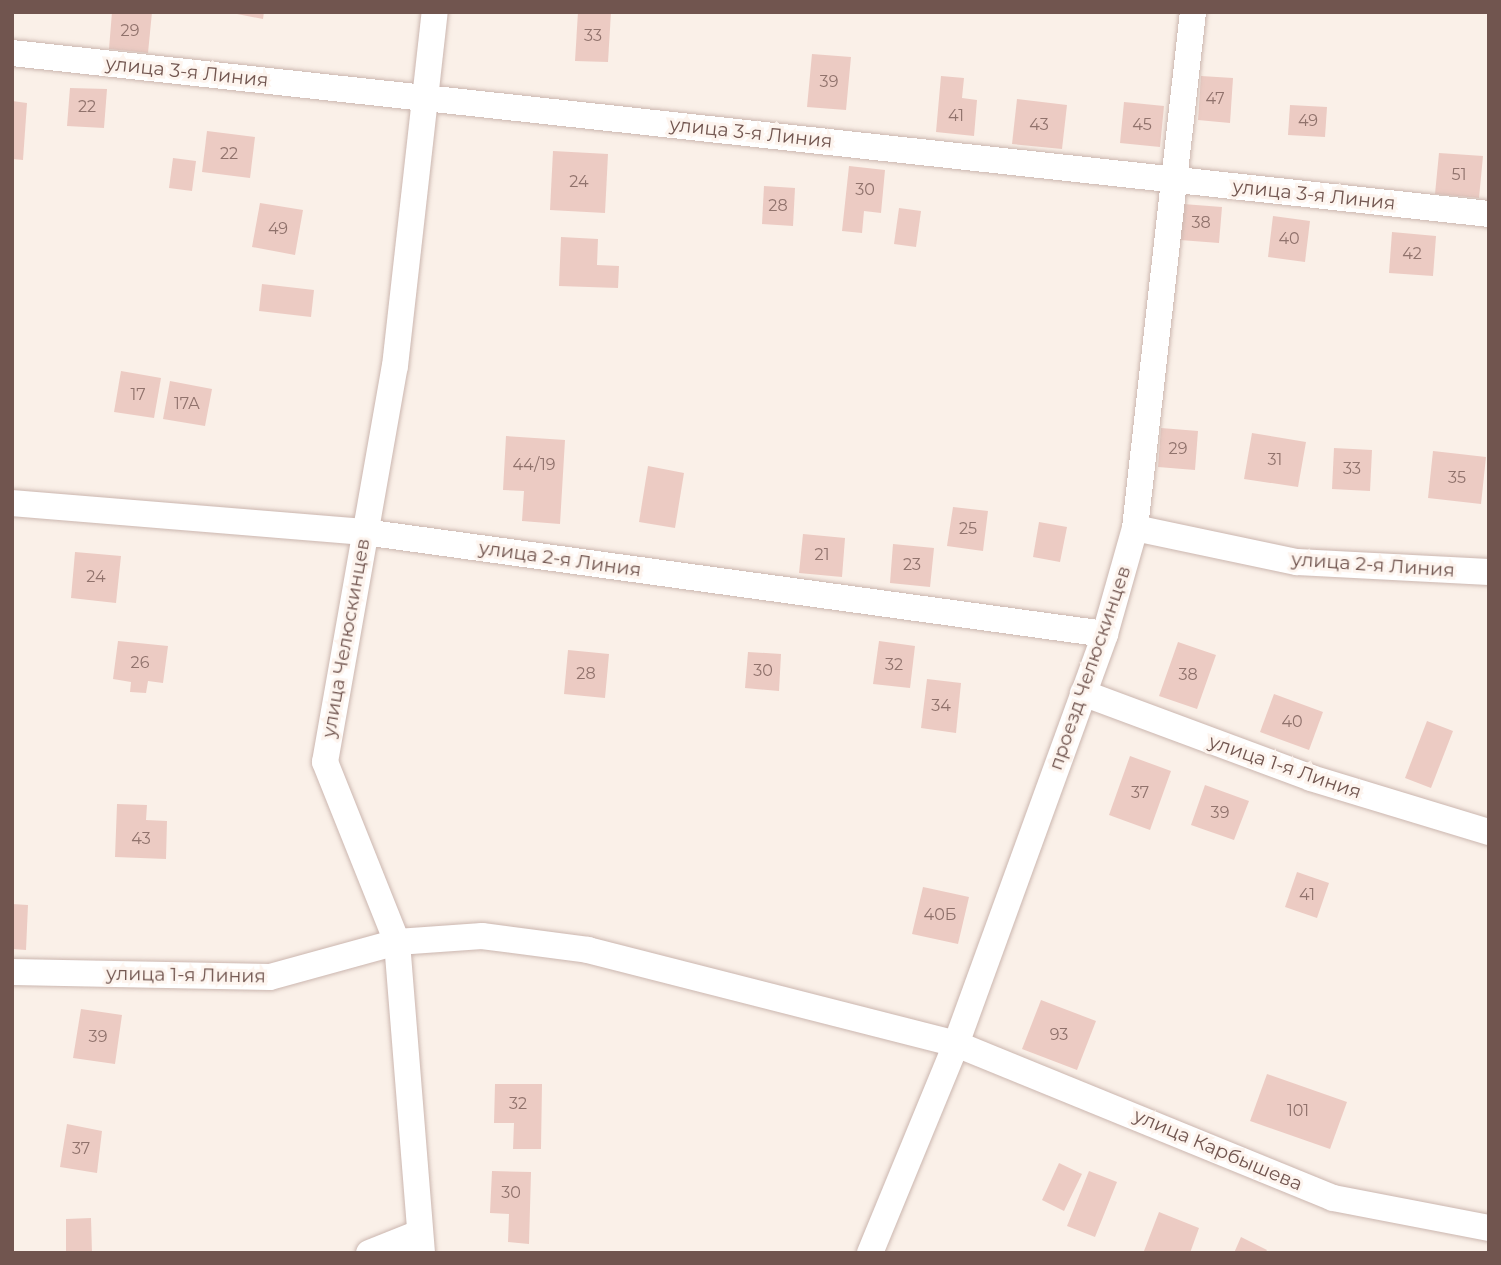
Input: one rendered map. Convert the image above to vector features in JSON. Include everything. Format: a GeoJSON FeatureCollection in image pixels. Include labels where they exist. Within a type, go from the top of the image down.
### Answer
{"type":"FeatureCollection","features":[{"type":"Feature","properties":{"kind":"street","name":"улица Челюскинцев"},"geometry":{"type":"LineString","coordinates":[[420,1243],[397,942],[325,762],[364,532],[396,366],[435,12]]}},
{"type":"Feature","properties":{"kind":"street","name":"проезд Челюскинцев"},"geometry":{"type":"LineString","coordinates":[[870,1253],[956,1044],[1105,634],[1135,528],[1193,12]]}},
{"type":"Feature","properties":{"kind":"street","name":"улица 3-я Линия"},"geometry":{"type":"LineString","coordinates":[[12,54],[1489,214]]}},
{"type":"Feature","properties":{"kind":"street","name":"улица 2-я Линия"},"geometry":{"type":"LineString","coordinates":[[12,503],[364,532],[1105,634]]}},
{"type":"Feature","properties":{"kind":"street","name":"улица 2-я Линия"},"geometry":{"type":"LineString","coordinates":[[1135,528],[1297,562],[1489,572]]}},
{"type":"Feature","properties":{"kind":"street","name":"улица 1-я Линия"},"geometry":{"type":"LineString","coordinates":[[1083,693],[1311,778],[1489,832]]}},
{"type":"Feature","properties":{"kind":"street","name":"улица 1-я Линия"},"geometry":{"type":"LineString","coordinates":[[12,972],[270,977],[397,942],[482,936],[588,950],[956,1044]]}},
{"type":"Feature","properties":{"kind":"street","name":"улица Карбышева"},"geometry":{"type":"LineString","coordinates":[[956,1044],[1334,1198],[1489,1228]]}},
{"type":"Feature","properties":{"kind":"street"},"geometry":{"type":"LineString","coordinates":[[369,1253],[420,1243]]}},
{"type":"Feature","properties":{"kind":"building"},"geometry":{"type":"Polygon","coordinates":[[[112,12],[152,12],[148,53],[109,49],[112,12]]]}},
{"type":"Feature","properties":{"kind":"building"},"geometry":{"type":"Polygon","coordinates":[[[227,12],[264,12],[263,19],[227,12]]]}},
{"type":"Feature","properties":{"kind":"building"},"geometry":{"type":"Polygon","coordinates":[[[578,12],[611,12],[608,62],[575,61],[578,12]]]}},
{"type":"Feature","properties":{"kind":"building"},"geometry":{"type":"Polygon","coordinates":[[[812,54],[851,57],[846,110],[807,107],[812,54]]]}},
{"type":"Feature","properties":{"kind":"building"},"geometry":{"type":"Polygon","coordinates":[[[941,76],[964,78],[962,98],[977,100],[974,136],[936,132],[941,76]]]}},
{"type":"Feature","properties":{"kind":"building"},"geometry":{"type":"Polygon","coordinates":[[[1201,76],[1233,78],[1230,123],[1198,120],[1201,76]]]}},
{"type":"Feature","properties":{"kind":"building"},"geometry":{"type":"Polygon","coordinates":[[[70,88],[107,89],[104,128],[67,126],[70,88]]]}},
{"type":"Feature","properties":{"kind":"building"},"geometry":{"type":"Polygon","coordinates":[[[1017,99],[1067,105],[1062,149],[1012,144],[1017,99]]]}},
{"type":"Feature","properties":{"kind":"building"},"geometry":{"type":"Polygon","coordinates":[[[12,101],[27,103],[23,160],[12,159],[12,101]]]}},
{"type":"Feature","properties":{"kind":"building"},"geometry":{"type":"Polygon","coordinates":[[[1124,102],[1164,106],[1160,147],[1120,143],[1124,102]]]}},
{"type":"Feature","properties":{"kind":"building"},"geometry":{"type":"Polygon","coordinates":[[[1290,105],[1327,107],[1325,137],[1288,135],[1290,105]]]}},
{"type":"Feature","properties":{"kind":"building"},"geometry":{"type":"Polygon","coordinates":[[[207,131],[255,137],[250,178],[202,172],[207,131]]]}},
{"type":"Feature","properties":{"kind":"building"},"geometry":{"type":"Polygon","coordinates":[[[553,151],[608,154],[605,213],[550,210],[553,151]]]}},
{"type":"Feature","properties":{"kind":"building"},"geometry":{"type":"Polygon","coordinates":[[[1439,153],[1483,156],[1479,198],[1435,194],[1439,153]]]}},
{"type":"Feature","properties":{"kind":"building"},"geometry":{"type":"Polygon","coordinates":[[[173,158],[196,161],[192,191],[169,188],[173,158]]]}},
{"type":"Feature","properties":{"kind":"building"},"geometry":{"type":"Polygon","coordinates":[[[849,166],[885,170],[881,213],[864,211],[862,233],[842,231],[849,166]]]}},
{"type":"Feature","properties":{"kind":"building"},"geometry":{"type":"Polygon","coordinates":[[[764,186],[795,188],[793,226],[762,224],[764,186]]]}},
{"type":"Feature","properties":{"kind":"building"},"geometry":{"type":"Polygon","coordinates":[[[260,203],[303,210],[295,255],[252,247],[260,203]]]}},
{"type":"Feature","properties":{"kind":"building"},"geometry":{"type":"Polygon","coordinates":[[[1183,204],[1222,207],[1219,243],[1180,240],[1183,204]]]}},
{"type":"Feature","properties":{"kind":"building"},"geometry":{"type":"Polygon","coordinates":[[[899,208],[921,211],[916,247],[894,244],[899,208]]]}},
{"type":"Feature","properties":{"kind":"building"},"geometry":{"type":"Polygon","coordinates":[[[1273,216],[1310,221],[1305,262],[1268,257],[1273,216]]]}},
{"type":"Feature","properties":{"kind":"building"},"geometry":{"type":"Polygon","coordinates":[[[1392,232],[1436,236],[1433,276],[1389,273],[1392,232]]]}},
{"type":"Feature","properties":{"kind":"building"},"geometry":{"type":"Polygon","coordinates":[[[561,237],[598,239],[597,265],[619,266],[618,288],[559,286],[561,237]]]}},
{"type":"Feature","properties":{"kind":"building"},"geometry":{"type":"Polygon","coordinates":[[[262,284],[314,290],[311,317],[259,311],[262,284]]]}},
{"type":"Feature","properties":{"kind":"building"},"geometry":{"type":"Polygon","coordinates":[[[121,371],[161,378],[154,418],[114,412],[121,371]]]}},
{"type":"Feature","properties":{"kind":"building"},"geometry":{"type":"Polygon","coordinates":[[[170,381],[212,389],[205,426],[163,419],[170,381]]]}},
{"type":"Feature","properties":{"kind":"building"},"geometry":{"type":"Polygon","coordinates":[[[1161,428],[1198,431],[1195,470],[1158,467],[1161,428]]]}},
{"type":"Feature","properties":{"kind":"building"},"geometry":{"type":"Polygon","coordinates":[[[1252,433],[1306,442],[1298,487],[1244,479],[1252,433]]]}},
{"type":"Feature","properties":{"kind":"building"},"geometry":{"type":"Polygon","coordinates":[[[506,436],[565,440],[560,524],[522,521],[524,491],[503,490],[506,436]]]}},
{"type":"Feature","properties":{"kind":"building"},"geometry":{"type":"Polygon","coordinates":[[[1334,448],[1372,450],[1370,491],[1332,489],[1334,448]]]}},
{"type":"Feature","properties":{"kind":"building"},"geometry":{"type":"Polygon","coordinates":[[[1433,451],[1486,457],[1481,504],[1428,498],[1433,451]]]}},
{"type":"Feature","properties":{"kind":"building"},"geometry":{"type":"Polygon","coordinates":[[[648,466],[684,473],[675,528],[639,522],[648,466]]]}},
{"type":"Feature","properties":{"kind":"building"},"geometry":{"type":"Polygon","coordinates":[[[953,507],[988,511],[983,551],[947,546],[953,507]]]}},
{"type":"Feature","properties":{"kind":"building"},"geometry":{"type":"Polygon","coordinates":[[[1039,522],[1067,527],[1060,562],[1033,557],[1039,522]]]}},
{"type":"Feature","properties":{"kind":"building"},"geometry":{"type":"Polygon","coordinates":[[[803,534],[845,538],[842,577],[799,573],[803,534]]]}},
{"type":"Feature","properties":{"kind":"building"},"geometry":{"type":"Polygon","coordinates":[[[893,544],[934,548],[930,587],[890,583],[893,544]]]}},
{"type":"Feature","properties":{"kind":"building"},"geometry":{"type":"Polygon","coordinates":[[[75,552],[121,556],[116,603],[71,598],[75,552]]]}},
{"type":"Feature","properties":{"kind":"building"},"geometry":{"type":"Polygon","coordinates":[[[118,641],[168,646],[163,683],[148,681],[146,693],[130,692],[131,682],[113,679],[118,641]]]}},
{"type":"Feature","properties":{"kind":"building"},"geometry":{"type":"Polygon","coordinates":[[[879,641],[915,646],[910,688],[873,684],[879,641]]]}},
{"type":"Feature","properties":{"kind":"building"},"geometry":{"type":"Polygon","coordinates":[[[1178,642],[1216,655],[1197,709],[1159,696],[1178,642]]]}},
{"type":"Feature","properties":{"kind":"building"},"geometry":{"type":"Polygon","coordinates":[[[568,650],[609,654],[605,698],[564,694],[568,650]]]}},
{"type":"Feature","properties":{"kind":"building"},"geometry":{"type":"Polygon","coordinates":[[[748,652],[781,654],[779,691],[745,688],[748,652]]]}},
{"type":"Feature","properties":{"kind":"building"},"geometry":{"type":"Polygon","coordinates":[[[927,679],[961,683],[956,733],[921,728],[927,679]]]}},
{"type":"Feature","properties":{"kind":"building"},"geometry":{"type":"Polygon","coordinates":[[[1274,694],[1323,712],[1309,750],[1260,732],[1274,694]]]}},
{"type":"Feature","properties":{"kind":"building"},"geometry":{"type":"Polygon","coordinates":[[[1427,721],[1453,731],[1431,788],[1405,778],[1427,721]]]}},
{"type":"Feature","properties":{"kind":"building"},"geometry":{"type":"Polygon","coordinates":[[[1130,756],[1171,771],[1150,830],[1109,815],[1130,756]]]}},
{"type":"Feature","properties":{"kind":"building"},"geometry":{"type":"Polygon","coordinates":[[[1205,785],[1249,801],[1234,840],[1191,825],[1205,785]]]}},
{"type":"Feature","properties":{"kind":"building"},"geometry":{"type":"Polygon","coordinates":[[[117,804],[147,805],[146,820],[167,821],[166,859],[115,857],[117,804]]]}},
{"type":"Feature","properties":{"kind":"building"},"geometry":{"type":"Polygon","coordinates":[[[1297,872],[1329,883],[1317,918],[1285,907],[1297,872]]]}},
{"type":"Feature","properties":{"kind":"building"},"geometry":{"type":"Polygon","coordinates":[[[923,887],[969,897],[958,944],[912,934],[923,887]]]}},
{"type":"Feature","properties":{"kind":"building"},"geometry":{"type":"Polygon","coordinates":[[[12,904],[28,905],[26,950],[12,949],[12,904]]]}},
{"type":"Feature","properties":{"kind":"building"},"geometry":{"type":"Polygon","coordinates":[[[1041,1000],[1096,1021],[1077,1070],[1022,1049],[1041,1000]]]}},
{"type":"Feature","properties":{"kind":"building"},"geometry":{"type":"Polygon","coordinates":[[[81,1009],[122,1015],[115,1064],[73,1058],[81,1009]]]}},
{"type":"Feature","properties":{"kind":"building"},"geometry":{"type":"Polygon","coordinates":[[[1267,1074],[1347,1102],[1330,1149],[1250,1121],[1267,1074]]]}},
{"type":"Feature","properties":{"kind":"building"},"geometry":{"type":"Polygon","coordinates":[[[495,1084],[542,1084],[541,1149],[513,1149],[514,1123],[494,1123],[495,1084]]]}},
{"type":"Feature","properties":{"kind":"building"},"geometry":{"type":"Polygon","coordinates":[[[67,1124],[102,1131],[97,1173],[60,1167],[67,1124]]]}},
{"type":"Feature","properties":{"kind":"building"},"geometry":{"type":"Polygon","coordinates":[[[1059,1163],[1082,1174],[1064,1211],[1042,1200],[1059,1163]]]}},
{"type":"Feature","properties":{"kind":"building"},"geometry":{"type":"Polygon","coordinates":[[[492,1171],[531,1172],[529,1244],[508,1242],[509,1214],[490,1213],[492,1171]]]}},
{"type":"Feature","properties":{"kind":"building"},"geometry":{"type":"Polygon","coordinates":[[[1089,1171],[1117,1182],[1095,1237],[1067,1226],[1089,1171]]]}},
{"type":"Feature","properties":{"kind":"building"},"geometry":{"type":"Polygon","coordinates":[[[1159,1212],[1199,1228],[1190,1253],[1144,1251],[1159,1212]]]}},
{"type":"Feature","properties":{"kind":"building"},"geometry":{"type":"Polygon","coordinates":[[[91,1218],[92,1253],[66,1253],[66,1219],[91,1218]]]}},
{"type":"Feature","properties":{"kind":"building"},"geometry":{"type":"Polygon","coordinates":[[[1241,1237],[1267,1250],[1265,1253],[1234,1253],[1241,1237]]]}}]}
